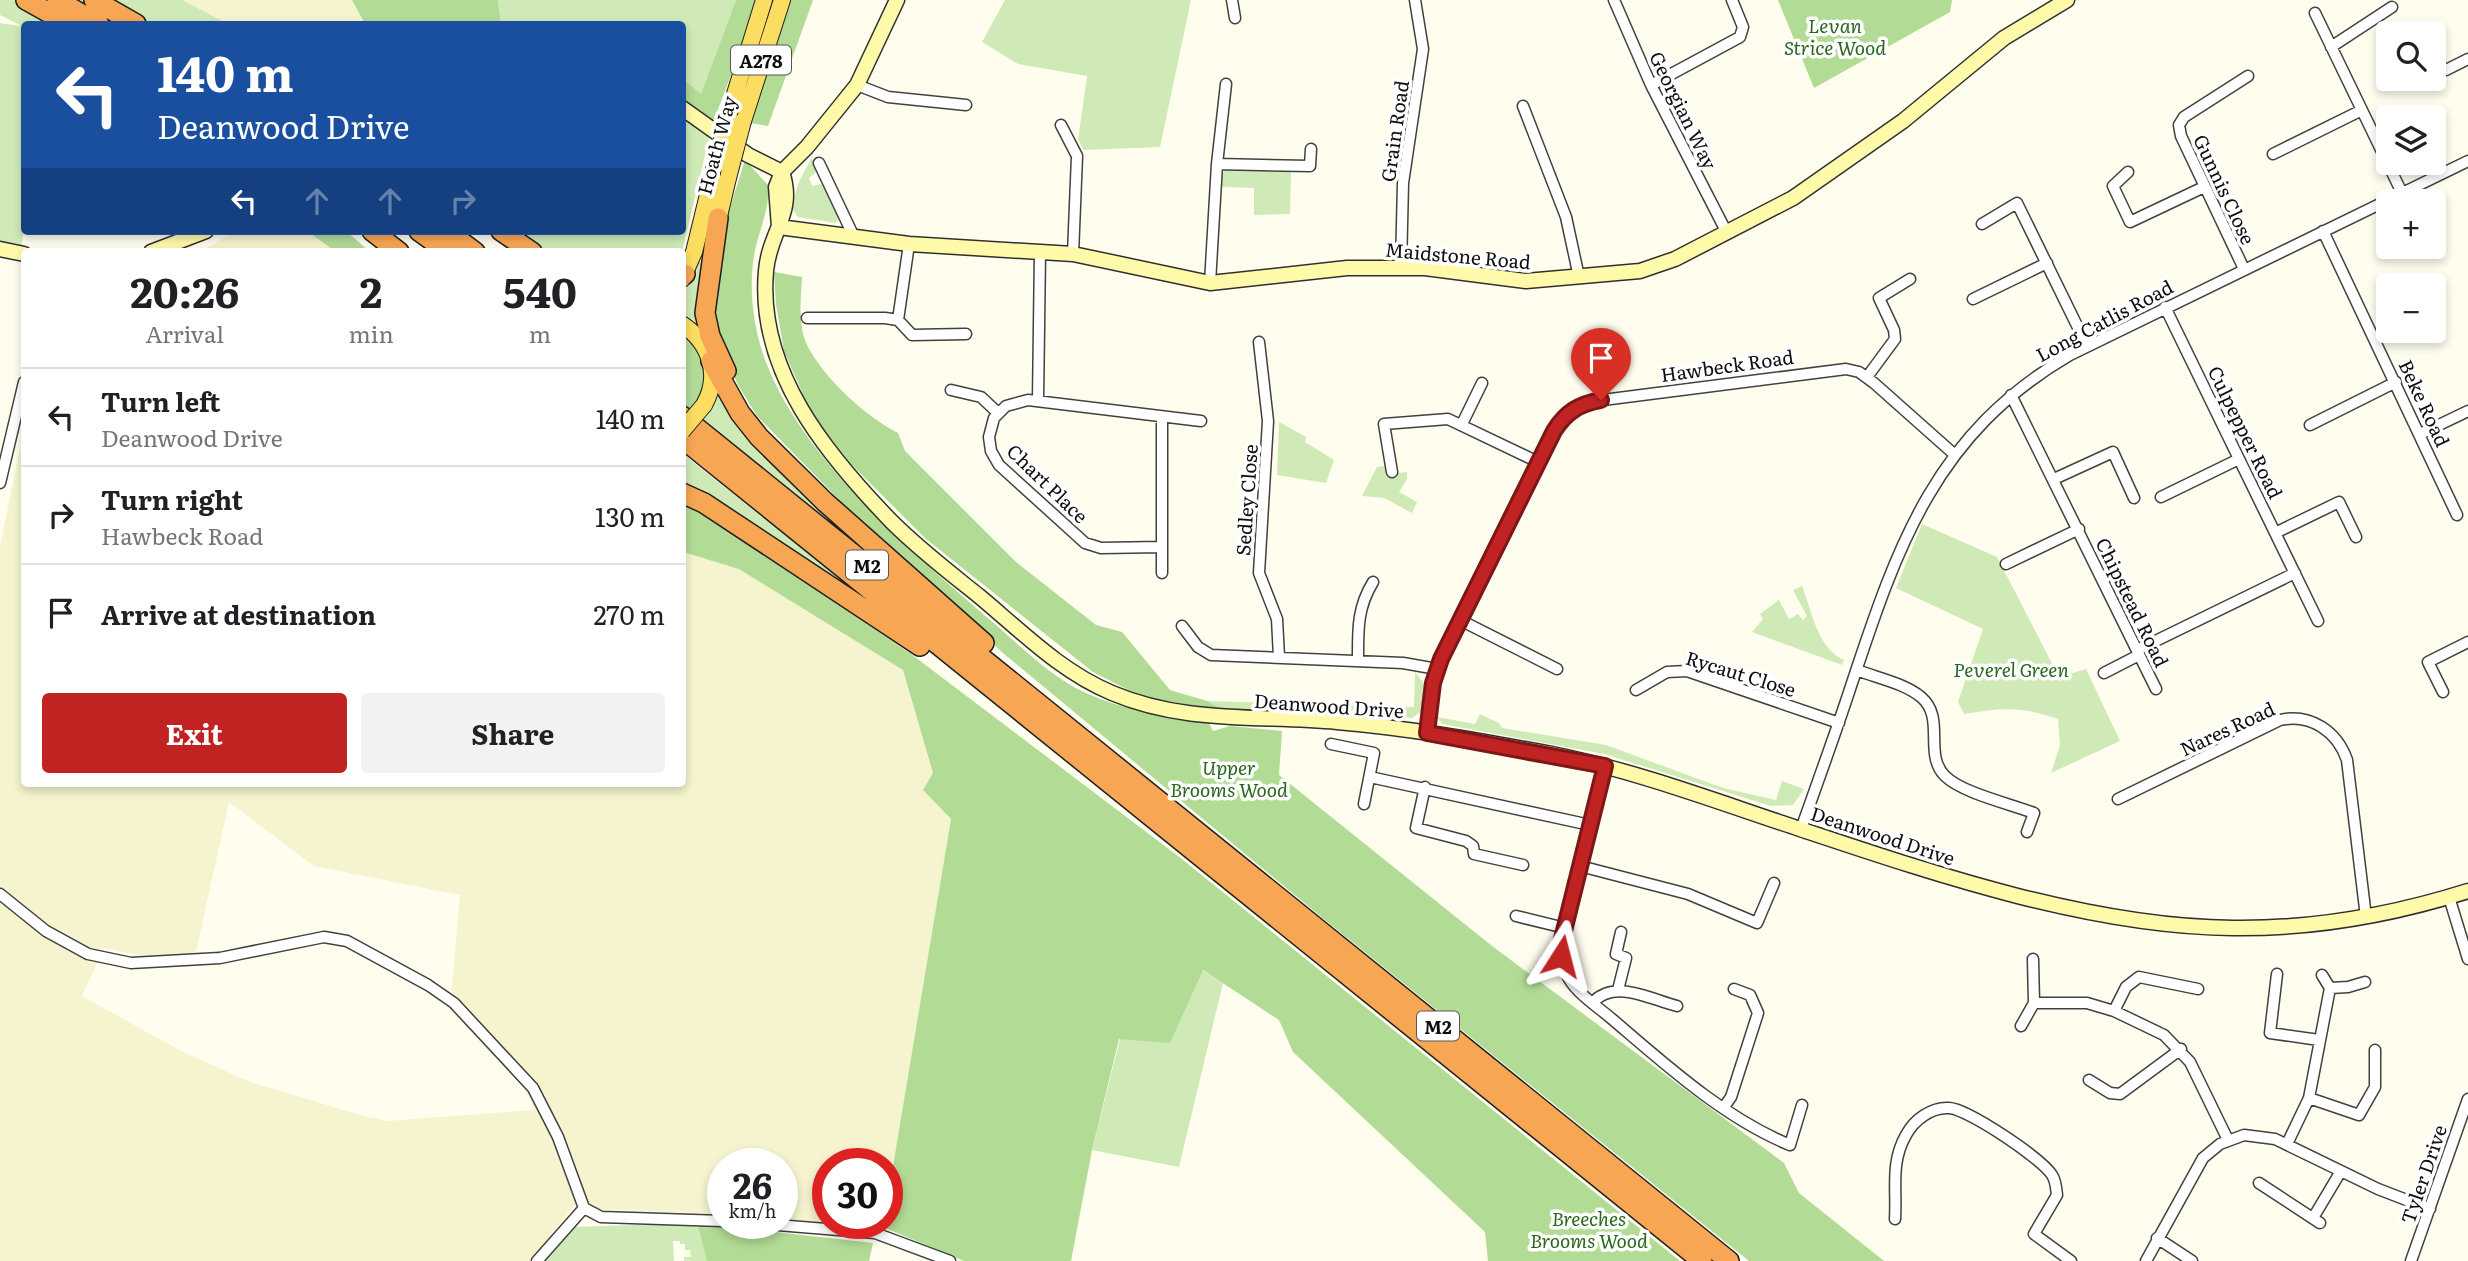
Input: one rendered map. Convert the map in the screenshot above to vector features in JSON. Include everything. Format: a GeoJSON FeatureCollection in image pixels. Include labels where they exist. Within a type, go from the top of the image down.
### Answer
{"type":"FeatureCollection","features":[{"type":"Feature","properties":{"kind":"highway"},"geometry":{"type":"LineString","coordinates":[[26,0],[64,21]]}},
{"type":"Feature","properties":{"kind":"highway"},"geometry":{"type":"LineString","coordinates":[[49,0],[80,21]]}},
{"type":"Feature","properties":{"kind":"highway"},"geometry":{"type":"LineString","coordinates":[[57,0],[94,21]]}},
{"type":"Feature","properties":{"kind":"highway"},"geometry":{"type":"LineString","coordinates":[[94,0],[131,21]]}},
{"type":"Feature","properties":{"kind":"highway","name":"M2"},"geometry":{"type":"LineString","coordinates":[[719,218],[706,324],[745,408],[788,465]]}},
{"type":"Feature","properties":{"kind":"highway"},"geometry":{"type":"LineString","coordinates":[[377,235],[394,248]]}},
{"type":"Feature","properties":{"kind":"highway"},"geometry":{"type":"LineString","coordinates":[[425,235],[442,248]]}},
{"type":"Feature","properties":{"kind":"highway"},"geometry":{"type":"LineString","coordinates":[[452,235],[470,248]]}},
{"type":"Feature","properties":{"kind":"highway"},"geometry":{"type":"LineString","coordinates":[[507,235],[526,248]]}},
{"type":"Feature","properties":{"kind":"highway","name":"M2"},"geometry":{"type":"LineString","coordinates":[[707,352],[748,425],[927,595],[1017,672],[1052,714]]}},
{"type":"Feature","properties":{"kind":"highway","name":"M2"},"geometry":{"type":"LineString","coordinates":[[686,419],[1729,1261]]}},
{"type":"Feature","properties":{"kind":"highway","name":"M2"},"geometry":{"type":"LineString","coordinates":[[686,441],[1702,1261]]}},
{"type":"Feature","properties":{"kind":"highway","name":"M2"},"geometry":{"type":"LineString","coordinates":[[686,495],[713,509],[898,630],[982,691],[1009,702]]}},
{"type":"Feature","properties":{"kind":"main road","name":"Hoath Way"},"geometry":{"type":"LineString","coordinates":[[686,426],[704,405],[711,387],[707,352],[697,309],[728,178],[737,115],[764,0]]}},
{"type":"Feature","properties":{"kind":"main road","name":"Hoath Way"},"geometry":{"type":"LineString","coordinates":[[686,269],[694,252],[715,166],[782,0]]}},
{"type":"Feature","properties":{"kind":"main road"},"geometry":{"type":"LineString","coordinates":[[686,328],[707,352]]}},
{"type":"Feature","properties":{"kind":"street"},"geometry":{"type":"LineString","coordinates":[[686,111],[748,155],[782,172],[807,147],[857,85],[897,0]]}},
{"type":"Feature","properties":{"kind":"street"},"geometry":{"type":"LineString","coordinates":[[1232,0],[1236,18]]}},
{"type":"Feature","properties":{"kind":"street","name":"Grain Road"},"geometry":{"type":"LineString","coordinates":[[1401,268],[1403,183],[1422,61],[1422,36],[1415,0]]}},
{"type":"Feature","properties":{"kind":"street","name":"Georgian Way"},"geometry":{"type":"LineString","coordinates":[[1614,0],[1651,85],[1727,233]]}},
{"type":"Feature","properties":{"kind":"street"},"geometry":{"type":"LineString","coordinates":[[1651,85],[1740,37],[1743,27],[1732,0]]}},
{"type":"Feature","properties":{"kind":"street","name":"Maidstone Road"},"geometry":{"type":"LineString","coordinates":[[779,227],[909,244],[1073,254],[1210,284],[1318,270],[1401,268],[1526,281],[1579,278],[1648,269],[1727,233],[1813,185],[1903,121],[2004,38],[2067,0]]}},
{"type":"Feature","properties":{"kind":"street"},"geometry":{"type":"LineString","coordinates":[[2331,47],[2392,7]]}},
{"type":"Feature","properties":{"kind":"street"},"geometry":{"type":"LineString","coordinates":[[2315,13],[2400,189]]}},
{"type":"Feature","properties":{"kind":"street"},"geometry":{"type":"LineString","coordinates":[[2446,70],[2468,59]]}},
{"type":"Feature","properties":{"kind":"street","name":"Gunnis Close"},"geometry":{"type":"LineString","coordinates":[[2244,269],[2204,187],[2181,136],[2179,125],[2184,117],[2248,76]]}},
{"type":"Feature","properties":{"kind":"street"},"geometry":{"type":"LineString","coordinates":[[1210,284],[1217,164],[1226,83]]}},
{"type":"Feature","properties":{"kind":"street"},"geometry":{"type":"LineString","coordinates":[[857,85],[888,97],[965,105]]}},
{"type":"Feature","properties":{"kind":"street"},"geometry":{"type":"LineString","coordinates":[[1523,106],[1566,217],[1579,278]]}},
{"type":"Feature","properties":{"kind":"street"},"geometry":{"type":"LineString","coordinates":[[2273,155],[2362,110]]}},
{"type":"Feature","properties":{"kind":"street"},"geometry":{"type":"LineString","coordinates":[[1061,125],[1077,156],[1073,254]]}},
{"type":"Feature","properties":{"kind":"street"},"geometry":{"type":"LineString","coordinates":[[1217,164],[1310,166],[1311,149]]}},
{"type":"Feature","properties":{"kind":"street","name":"Long Catlis Road"},"geometry":{"type":"LineString","coordinates":[[2410,189],[2468,161]]}},
{"type":"Feature","properties":{"kind":"street"},"geometry":{"type":"LineString","coordinates":[[819,163],[854,237]]}},
{"type":"Feature","properties":{"kind":"street","name":"Deanwood Drive"},"geometry":{"type":"LineString","coordinates":[[782,172],[787,187],[786,212],[766,268],[767,309],[777,359],[803,414],[846,469],[898,527],[1045,652],[1085,681],[1105,690],[1145,706],[1179,714],[1214,718],[1336,722],[1427,733],[1605,766],[2006,892],[2165,924],[2258,928],[2366,917],[2468,891]]}},
{"type":"Feature","properties":{"kind":"street"},"geometry":{"type":"LineString","coordinates":[[2128,172],[2117,178],[2113,186],[2130,222],[2204,187]]}},
{"type":"Feature","properties":{"kind":"street"},"geometry":{"type":"LineString","coordinates":[[813,180],[825,174]]}},
{"type":"Feature","properties":{"kind":"street"},"geometry":{"type":"LineString","coordinates":[[1982,224],[2017,203],[2087,346]]}},
{"type":"Feature","properties":{"kind":"street","name":"Long Catlis Road"},"geometry":{"type":"LineString","coordinates":[[1801,829],[1910,526],[1955,455],[2011,395],[2043,371],[2165,307],[2376,206]]}},
{"type":"Feature","properties":{"kind":"street","name":"Beke Road"},"geometry":{"type":"LineString","coordinates":[[2323,231],[2457,515]]}},
{"type":"Feature","properties":{"kind":"street"},"geometry":{"type":"LineString","coordinates":[[161,248],[196,235]]}},
{"type":"Feature","properties":{"kind":"street"},"geometry":{"type":"LineString","coordinates":[[898,320],[909,244]]}},
{"type":"Feature","properties":{"kind":"street"},"geometry":{"type":"LineString","coordinates":[[0,249],[21,253]]}},
{"type":"Feature","properties":{"kind":"street"},"geometry":{"type":"LineString","coordinates":[[1038,401],[1040,252]]}},
{"type":"Feature","properties":{"kind":"street"},"geometry":{"type":"LineString","coordinates":[[1973,299],[2047,263]]}},
{"type":"Feature","properties":{"kind":"street"},"geometry":{"type":"LineString","coordinates":[[1867,377],[1895,339],[1894,330],[1879,298],[1910,279]]}},
{"type":"Feature","properties":{"kind":"street","name":"Culpepper Road"},"geometry":{"type":"LineString","coordinates":[[2165,307],[2318,621]]}},
{"type":"Feature","properties":{"kind":"street"},"geometry":{"type":"LineString","coordinates":[[807,318],[898,320],[912,335],[966,334]]}},
{"type":"Feature","properties":{"kind":"street","name":"Sedley Close"},"geometry":{"type":"LineString","coordinates":[[1259,342],[1268,421],[1259,565],[1261,579],[1278,619],[1279,657]]}},
{"type":"Feature","properties":{"kind":"street","name":"Hawbeck Road"},"geometry":{"type":"LineString","coordinates":[[1427,733],[1437,669],[1460,620],[1560,421],[1570,411],[1585,403],[1823,370],[1853,370],[1867,377],[1955,455]]}},
{"type":"Feature","properties":{"kind":"street"},"geometry":{"type":"LineString","coordinates":[[2310,425],[2396,382]]}},
{"type":"Feature","properties":{"kind":"street"},"geometry":{"type":"LineString","coordinates":[[1462,424],[1482,383]]}},
{"type":"Feature","properties":{"kind":"street"},"geometry":{"type":"LineString","coordinates":[[951,390],[981,397],[998,413],[1014,402],[1038,401],[1201,421]]}},
{"type":"Feature","properties":{"kind":"street","name":"Chipstead Road"},"geometry":{"type":"LineString","coordinates":[[2011,395],[2156,689]]}},
{"type":"Feature","properties":{"kind":"street"},"geometry":{"type":"LineString","coordinates":[[0,483],[21,396]]}},
{"type":"Feature","properties":{"kind":"street"},"geometry":{"type":"LineString","coordinates":[[2420,434],[2468,411]]}},
{"type":"Feature","properties":{"kind":"street","name":"Chart Place"},"geometry":{"type":"LineString","coordinates":[[998,413],[989,437],[995,458],[1081,539],[1101,548],[1161,547]]}},
{"type":"Feature","properties":{"kind":"street"},"geometry":{"type":"LineString","coordinates":[[1162,417],[1162,573]]}},
{"type":"Feature","properties":{"kind":"street"},"geometry":{"type":"LineString","coordinates":[[1392,472],[1384,424],[1440,419],[1462,424],[1538,462]]}},
{"type":"Feature","properties":{"kind":"street"},"geometry":{"type":"LineString","coordinates":[[2054,479],[2113,452],[2134,498]]}},
{"type":"Feature","properties":{"kind":"street"},"geometry":{"type":"LineString","coordinates":[[2161,497],[2239,458]]}},
{"type":"Feature","properties":{"kind":"street"},"geometry":{"type":"LineString","coordinates":[[2275,533],[2339,502],[2356,537]]}},
{"type":"Feature","properties":{"kind":"street","name":"Chipstead Road"},"geometry":{"type":"LineString","coordinates":[[2006,564],[2078,529]]}},
{"type":"Feature","properties":{"kind":"street"},"geometry":{"type":"LineString","coordinates":[[2104,673],[2295,573]]}},
{"type":"Feature","properties":{"kind":"street"},"geometry":{"type":"LineString","coordinates":[[1358,660],[1359,614],[1362,601],[1373,582]]}},
{"type":"Feature","properties":{"kind":"street"},"geometry":{"type":"LineString","coordinates":[[1460,620],[1557,669]]}},
{"type":"Feature","properties":{"kind":"street"},"geometry":{"type":"LineString","coordinates":[[1182,626],[1207,654],[1358,660],[1403,663],[1437,669]]}},
{"type":"Feature","properties":{"kind":"street"},"geometry":{"type":"LineString","coordinates":[[2443,692],[2428,662],[2468,642]]}},
{"type":"Feature","properties":{"kind":"street"},"geometry":{"type":"LineString","coordinates":[[1857,670],[1919,696],[1933,718],[1934,751],[1942,773],[1957,785],[2034,813],[2028,832]]}},
{"type":"Feature","properties":{"kind":"street","name":"Rycaut Close"},"geometry":{"type":"LineString","coordinates":[[1636,690],[1661,674],[1687,671],[1839,723]]}},
{"type":"Feature","properties":{"kind":"street","name":"Nares Road"},"geometry":{"type":"LineString","coordinates":[[2118,799],[2280,720],[2296,718],[2314,722],[2336,738],[2347,760],[2366,917]]}},
{"type":"Feature","properties":{"kind":"street"},"geometry":{"type":"LineString","coordinates":[[1331,744],[1374,753],[1364,804]]}},
{"type":"Feature","properties":{"kind":"street"},"geometry":{"type":"LineString","coordinates":[[1605,766],[1560,950],[1562,963],[1574,984],[1724,1107],[1760,1131],[1790,1145],[1802,1105]]}},
{"type":"Feature","properties":{"kind":"street"},"geometry":{"type":"LineString","coordinates":[[1370,776],[1590,825]]}},
{"type":"Feature","properties":{"kind":"street"},"geometry":{"type":"LineString","coordinates":[[1424,787],[1416,828],[1466,841],[1473,846],[1474,854],[1524,865]]}},
{"type":"Feature","properties":{"kind":"street"},"geometry":{"type":"LineString","coordinates":[[1580,866],[1688,894],[1757,923],[1774,884]]}},
{"type":"Feature","properties":{"kind":"street"},"geometry":{"type":"LineString","coordinates":[[0,894],[46,931],[88,954],[131,963],[220,958],[324,937],[347,941],[428,985],[454,1003],[533,1088],[558,1137],[584,1208],[601,1217],[707,1220]]}},
{"type":"Feature","properties":{"kind":"street"},"geometry":{"type":"LineString","coordinates":[[2449,897],[2468,959]]}},
{"type":"Feature","properties":{"kind":"street"},"geometry":{"type":"LineString","coordinates":[[1516,916],[1565,928]]}},
{"type":"Feature","properties":{"kind":"street"},"geometry":{"type":"LineString","coordinates":[[1618,990],[1626,958],[1616,954],[1621,932]]}},
{"type":"Feature","properties":{"kind":"street"},"geometry":{"type":"LineString","coordinates":[[2021,1026],[2034,1003],[2033,959]]}},
{"type":"Feature","properties":{"kind":"street"},"geometry":{"type":"LineString","coordinates":[[2277,974],[2270,1033],[2319,1040]]}},
{"type":"Feature","properties":{"kind":"street"},"geometry":{"type":"LineString","coordinates":[[2287,1144],[2309,1098],[2330,988],[2322,975]]}},
{"type":"Feature","properties":{"kind":"street"},"geometry":{"type":"LineString","coordinates":[[2114,1011],[2126,987],[2139,976],[2198,989]]}},
{"type":"Feature","properties":{"kind":"street"},"geometry":{"type":"LineString","coordinates":[[2330,988],[2365,982]]}},
{"type":"Feature","properties":{"kind":"street"},"geometry":{"type":"LineString","coordinates":[[1724,1107],[1734,1089],[1758,1013],[1750,995],[1734,989]]}},
{"type":"Feature","properties":{"kind":"street"},"geometry":{"type":"LineString","coordinates":[[1593,1002],[1605,992],[1618,990],[1677,1006]]}},
{"type":"Feature","properties":{"kind":"street"},"geometry":{"type":"LineString","coordinates":[[2034,1003],[2076,1001],[2114,1011],[2164,1035],[2181,1049],[2195,1071],[2228,1140]]}},
{"type":"Feature","properties":{"kind":"street"},"geometry":{"type":"LineString","coordinates":[[2089,1080],[2110,1093],[2120,1094],[2181,1049]]}},
{"type":"Feature","properties":{"kind":"street"},"geometry":{"type":"LineString","coordinates":[[2309,1098],[2359,1115],[2375,1087],[2375,1050]]}},
{"type":"Feature","properties":{"kind":"street","name":"Tyler Drive"},"geometry":{"type":"LineString","coordinates":[[2411,1261],[2468,1099]]}},
{"type":"Feature","properties":{"kind":"street"},"geometry":{"type":"LineString","coordinates":[[1895,1219],[1894,1173],[1905,1136],[1912,1125],[1928,1113],[1937,1109],[1956,1109],[2022,1150],[2052,1174],[2057,1195],[2034,1234],[2071,1261]]}},
{"type":"Feature","properties":{"kind":"street"},"geometry":{"type":"LineString","coordinates":[[2146,1261],[2197,1166],[2214,1147],[2252,1134],[2287,1144],[2430,1209]]}},
{"type":"Feature","properties":{"kind":"street"},"geometry":{"type":"LineString","coordinates":[[2259,1183],[2316,1220],[2342,1171]]}},
{"type":"Feature","properties":{"kind":"street"},"geometry":{"type":"LineString","coordinates":[[537,1261],[584,1208]]}},
{"type":"Feature","properties":{"kind":"street"},"geometry":{"type":"LineString","coordinates":[[798,1227],[875,1233],[950,1261]]}},
{"type":"Feature","properties":{"kind":"street"},"geometry":{"type":"LineString","coordinates":[[2157,1238],[2192,1261]]}},
{"type":"Feature","properties":{"kind":"green space"},"geometry":{"type":"Polygon","coordinates":[[[0,0],[182,0],[222,21],[21,21],[21,26],[0,15],[0,0]]]}},
{"type":"Feature","properties":{"kind":"green space"},"geometry":{"type":"Polygon","coordinates":[[[182,0],[352,0],[363,21],[220,21],[182,0]]]}},
{"type":"Feature","properties":{"kind":"green space"},"geometry":{"type":"Polygon","coordinates":[[[352,0],[498,0],[501,21],[363,21],[352,0]]]}},
{"type":"Feature","properties":{"kind":"green space"},"geometry":{"type":"Polygon","coordinates":[[[498,0],[736,0],[701,95],[686,81],[686,21],[501,21],[498,0]]]}},
{"type":"Feature","properties":{"kind":"green space"},"geometry":{"type":"Polygon","coordinates":[[[736,0],[759,0],[713,123],[686,103],[686,81],[701,94],[736,0]]]}},
{"type":"Feature","properties":{"kind":"green space"},"geometry":{"type":"Polygon","coordinates":[[[791,0],[813,0],[768,126],[750,123],[791,0]]]}},
{"type":"Feature","properties":{"kind":"green space"},"geometry":{"type":"Polygon","coordinates":[[[1005,0],[1191,0],[1160,147],[1084,150],[1078,140],[1087,76],[1018,64],[982,42],[1005,0]]]}},
{"type":"Feature","properties":{"kind":"green space","name":"Levan Strice Wood"},"geometry":{"type":"Polygon","coordinates":[[[1778,0],[1952,0],[1950,12],[1814,88],[1778,0]]]}},
{"type":"Feature","properties":{"kind":"green space"},"geometry":{"type":"Polygon","coordinates":[[[0,23],[21,26],[21,235],[23,235],[21,246],[0,243],[0,23]]]}},
{"type":"Feature","properties":{"kind":"green space"},"geometry":{"type":"Polygon","coordinates":[[[686,115],[710,134],[683,248],[541,248],[523,235],[686,235],[686,115]]]}},
{"type":"Feature","properties":{"kind":"green space"},"geometry":{"type":"Polygon","coordinates":[[[812,157],[816,172],[809,178],[812,186],[821,184],[825,187],[839,217],[836,223],[798,217],[791,207],[799,182],[812,157]]]}},
{"type":"Feature","properties":{"kind":"green space","name":"Upper Brooms Wood"},"geometry":{"type":"Polygon","coordinates":[[[745,160],[768,185],[766,208],[752,272],[754,313],[762,351],[778,389],[800,426],[827,463],[891,531],[1035,659],[1086,693],[1131,709],[1209,723],[1213,731],[1230,726],[1282,731],[1279,775],[1492,946],[1784,1163],[1799,1193],[1884,1261],[1749,1261],[1320,916],[1003,653],[852,513],[757,416],[738,385],[713,329],[728,214],[745,160]]]}},
{"type":"Feature","properties":{"kind":"green space"},"geometry":{"type":"Polygon","coordinates":[[[1226,169],[1291,172],[1290,214],[1254,215],[1254,188],[1222,187],[1222,174],[1226,169]]]}},
{"type":"Feature","properties":{"kind":"green space"},"geometry":{"type":"Polygon","coordinates":[[[229,235],[313,235],[330,248],[207,248],[229,235]]]}},
{"type":"Feature","properties":{"kind":"green space"},"geometry":{"type":"Polygon","coordinates":[[[313,235],[351,235],[365,248],[330,248],[313,235]]]}},
{"type":"Feature","properties":{"kind":"green space"},"geometry":{"type":"Polygon","coordinates":[[[698,262],[704,264],[695,321],[686,315],[686,285],[698,262]]]}},
{"type":"Feature","properties":{"kind":"green space"},"geometry":{"type":"Polygon","coordinates":[[[774,272],[802,277],[802,330],[808,347],[825,372],[860,407],[898,433],[905,451],[1016,562],[1096,625],[1122,632],[1170,690],[1207,701],[1226,711],[1142,697],[1093,672],[926,539],[852,465],[812,415],[784,351],[774,272]]]}},
{"type":"Feature","properties":{"kind":"green space"},"geometry":{"type":"Polygon","coordinates":[[[686,335],[705,357],[704,388],[690,411],[686,408],[686,335]]]}},
{"type":"Feature","properties":{"kind":"green space"},"geometry":{"type":"Polygon","coordinates":[[[721,383],[899,578],[702,419],[721,383]]]}},
{"type":"Feature","properties":{"kind":"green space"},"geometry":{"type":"Polygon","coordinates":[[[1279,422],[1306,437],[1305,442],[1334,460],[1326,483],[1277,475],[1279,422]]]}},
{"type":"Feature","properties":{"kind":"green space"},"geometry":{"type":"Polygon","coordinates":[[[20,449],[21,787],[686,787],[686,553],[739,568],[903,670],[933,773],[923,790],[951,819],[896,1148],[812,1148],[812,1222],[798,1220],[798,1148],[707,1148],[707,1213],[596,1209],[581,1197],[530,1261],[0,1261],[0,546],[20,449]],[[229,802],[195,956],[137,955],[104,948],[82,996],[183,1052],[250,1082],[367,1117],[388,1121],[535,1110],[524,1088],[450,1010],[460,895],[314,866],[229,802]]]}},
{"type":"Feature","properties":{"kind":"green space"},"geometry":{"type":"Polygon","coordinates":[[[686,456],[895,623],[686,490],[686,456]]]}},
{"type":"Feature","properties":{"kind":"green space"},"geometry":{"type":"Polygon","coordinates":[[[1385,466],[1386,474],[1407,472],[1407,479],[1399,492],[1417,502],[1412,513],[1384,498],[1362,496],[1377,467],[1385,466]]]}},
{"type":"Feature","properties":{"kind":"green space","name":"Breeches Brooms Wood"},"geometry":{"type":"Polygon","coordinates":[[[686,503],[911,654],[1178,856],[1680,1261],[1488,1261],[1485,1232],[1293,1052],[1279,1020],[1203,970],[1170,1043],[1119,1039],[1092,1150],[1071,1261],[964,1261],[903,1235],[903,1148],[896,1148],[951,819],[923,790],[933,773],[903,670],[739,569],[686,553],[686,503]]]}},
{"type":"Feature","properties":{"kind":"green space","name":"Peverel Green"},"geometry":{"type":"Polygon","coordinates":[[[1922,524],[1997,557],[2059,677],[2086,669],[2120,741],[2051,773],[2060,745],[2058,719],[2011,709],[1964,714],[1958,702],[1983,629],[1896,588],[1922,524]]]}},
{"type":"Feature","properties":{"kind":"green space"},"geometry":{"type":"Polygon","coordinates":[[[1802,586],[1821,638],[1827,647],[1844,660],[1842,665],[1752,632],[1763,619],[1760,614],[1779,600],[1789,619],[1798,614],[1803,620],[1807,616],[1793,590],[1802,586]]]}},
{"type":"Feature","properties":{"kind":"green space"},"geometry":{"type":"Polygon","coordinates":[[[1415,672],[1425,685],[1421,712],[1412,718],[1349,710],[1257,708],[1226,711],[1207,701],[1414,707],[1415,672]]]}},
{"type":"Feature","properties":{"kind":"green space"},"geometry":{"type":"Polygon","coordinates":[[[1480,714],[1499,723],[1502,728],[1606,745],[1723,788],[1776,800],[1782,781],[1804,789],[1793,805],[1771,806],[1604,754],[1442,724],[1437,717],[1475,724],[1480,714]]]}},
{"type":"Feature","properties":{"kind":"green space"},"geometry":{"type":"Polygon","coordinates":[[[1202,970],[1223,983],[1179,1167],[1092,1150],[1120,1039],[1202,970]]]}},
{"type":"Feature","properties":{"kind":"green space"},"geometry":{"type":"Polygon","coordinates":[[[697,1223],[707,1261],[684,1261],[684,1257],[691,1257],[690,1250],[685,1250],[685,1244],[680,1244],[680,1241],[673,1241],[674,1261],[545,1261],[572,1227],[697,1223]]]}},
{"type":"Feature","properties":{"kind":"green space"},"geometry":{"type":"Polygon","coordinates":[[[697,1223],[707,1224],[707,1239],[798,1239],[798,1234],[812,1236],[812,1239],[873,1243],[869,1261],[707,1261],[697,1223]]]}},
{"type":"Feature","properties":{"kind":"route"},"geometry":{"type":"LineString","coordinates":[[1561,956],[1561,943],[1605,766],[1427,733],[1433,683],[1441,659],[1554,431],[1564,416],[1576,407],[1601,400]]}}]}
